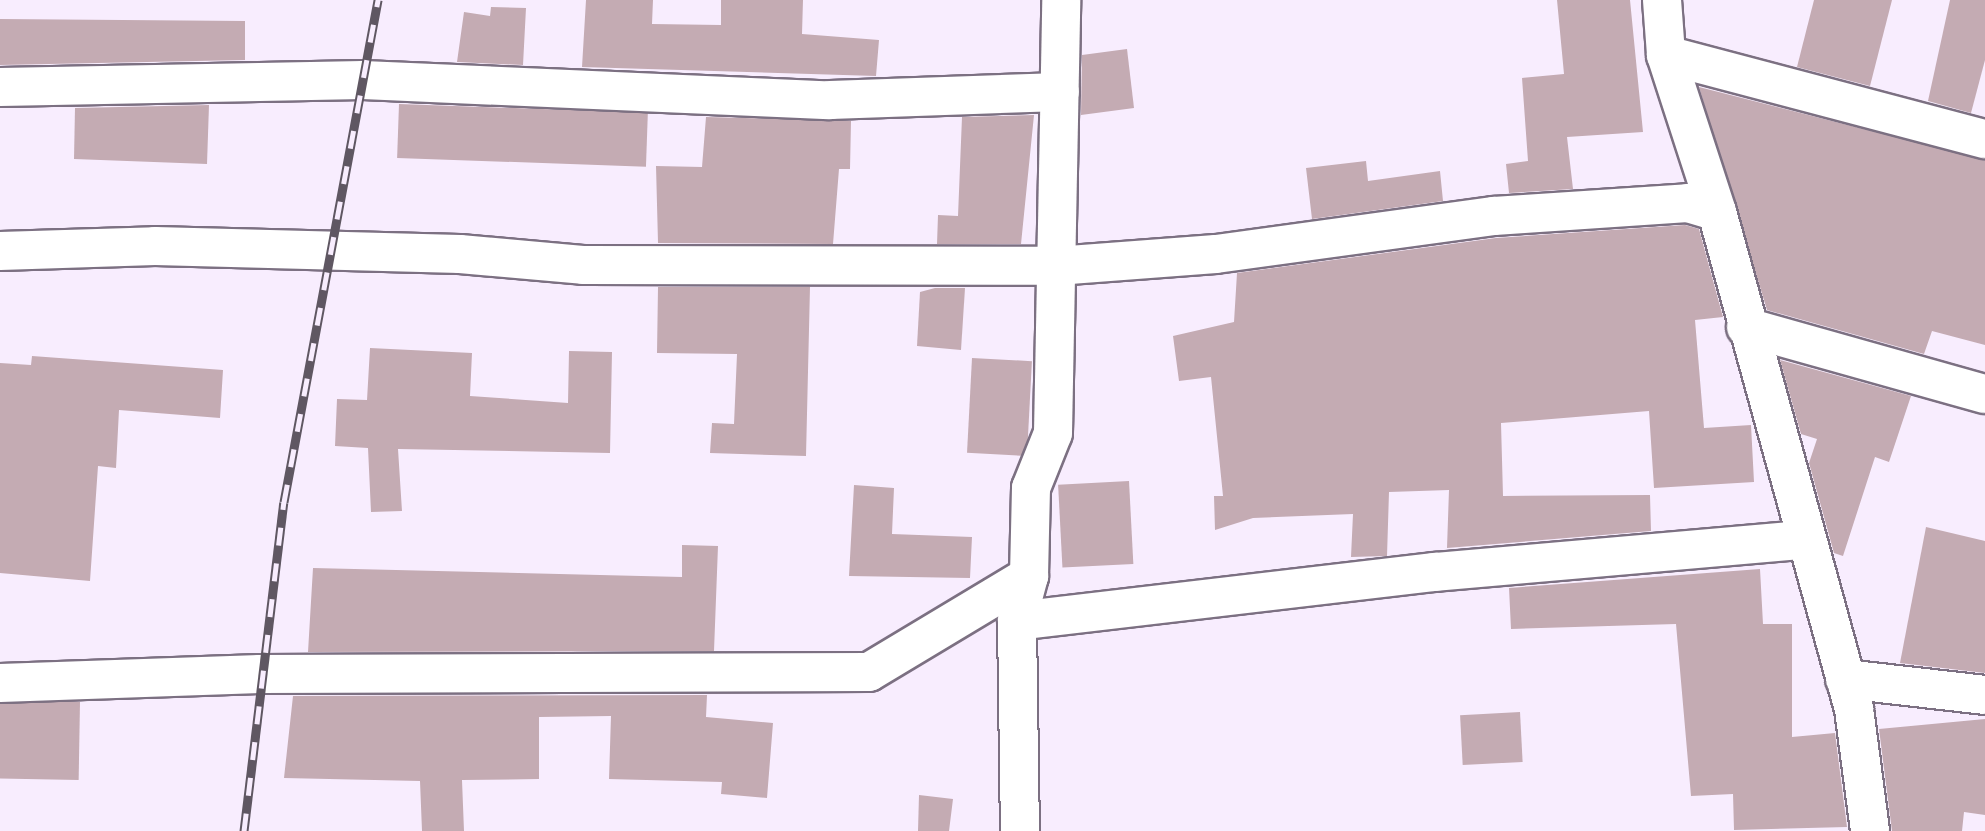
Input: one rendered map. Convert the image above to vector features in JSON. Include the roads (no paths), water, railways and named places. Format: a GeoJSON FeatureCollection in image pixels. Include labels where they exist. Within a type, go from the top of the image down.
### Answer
{"type":"FeatureCollection","features":[{"type":"Feature","properties":{"kind":"street"},"geometry":{"type":"LineString","coordinates":[[1020,831],[1017,621],[1029,576],[1031,488],[1053,433],[1061,0]]}},
{"type":"Feature","properties":{"kind":"street"},"geometry":{"type":"LineString","coordinates":[[1662,0],[1666,55],[1717,212],[1804,540],[1845,679],[1870,831]]}},
{"type":"Feature","properties":{"kind":"street"},"geometry":{"type":"LineString","coordinates":[[1666,55],[1985,139]]}},
{"type":"Feature","properties":{"kind":"street"},"geometry":{"type":"LineString","coordinates":[[0,87],[363,80],[830,100],[1060,92]]}},
{"type":"Feature","properties":{"kind":"street"},"geometry":{"type":"LineString","coordinates":[[0,251],[155,246],[460,254],[583,265],[1056,266],[1216,254],[1494,216],[1688,203],[1717,212]]}},
{"type":"Feature","properties":{"kind":"street"},"geometry":{"type":"LineString","coordinates":[[1746,327],[1985,394]]}},
{"type":"Feature","properties":{"kind":"street"},"geometry":{"type":"LineString","coordinates":[[1017,621],[1435,572],[1804,540]]}},
{"type":"Feature","properties":{"kind":"street"},"geometry":{"type":"LineString","coordinates":[[0,683],[260,674],[869,672],[1029,576]]}},
{"type":"Feature","properties":{"kind":"street"},"geometry":{"type":"LineString","coordinates":[[1845,679],[1985,695]]}},
{"type":"Feature","properties":{"kind":"railway"},"geometry":{"type":"LineString","coordinates":[[244,831],[284,502],[378,0]]}}]}
